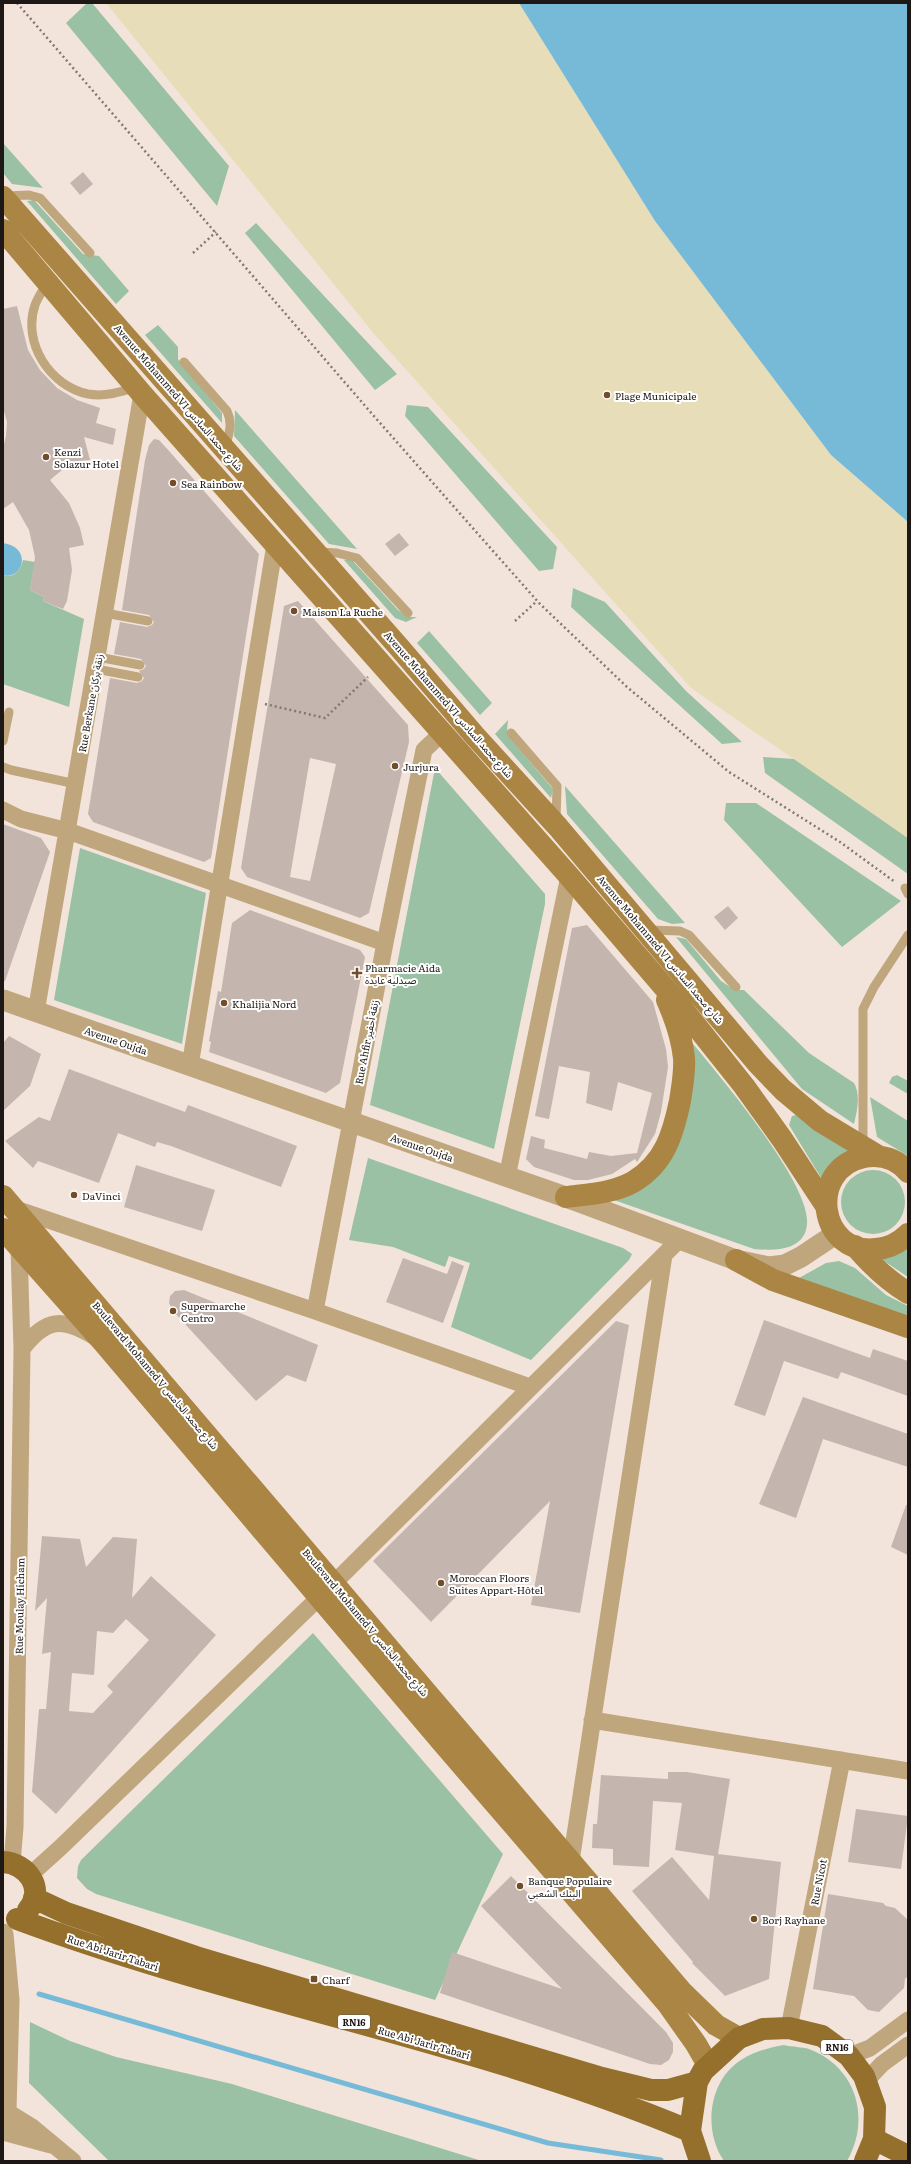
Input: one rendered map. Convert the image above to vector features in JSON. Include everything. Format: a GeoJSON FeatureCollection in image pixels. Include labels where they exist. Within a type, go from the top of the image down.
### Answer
{"type":"FeatureCollection","features":[{"type":"Feature","properties":{"kind":"main road","name":"Avenue Mohammed VI شارع محمد السادس"},"geometry":{"type":"LineString","coordinates":[[3,196],[475,736],[556,825],[644,930],[783,1090],[820,1121],[870,1151],[894,1161],[908,1172]]}},
{"type":"Feature","properties":{"kind":"main road"},"geometry":{"type":"LineString","coordinates":[[3,230],[139,391],[441,734],[569,876],[744,1086],[782,1138],[826,1206]]}},
{"type":"Feature","properties":{"kind":"main road"},"geometry":{"type":"LineString","coordinates":[[566,1198],[603,1193],[626,1185],[652,1167],[669,1144],[684,1078],[684,1058],[674,1018],[659,983]]}},
{"type":"Feature","properties":{"kind":"main road"},"geometry":{"type":"LineString","coordinates":[[870,1151],[843,1166],[833,1177],[827,1191],[827,1216],[837,1233],[855,1246],[873,1267],[892,1284],[908,1294]]}},
{"type":"Feature","properties":{"kind":"main road","name":"Boulevard Mohamed V شارع محمد الخامس"},"geometry":{"type":"LineString","coordinates":[[8,1202],[326,1590],[441,1741],[667,2002],[696,2044],[703,2074]]}},
{"type":"Feature","properties":{"kind":"main road","name":"Boulevard Mohamed V شارع محمد الخامس"},"geometry":{"type":"LineString","coordinates":[[3,1229],[571,1862],[682,1992],[716,2025],[739,2038]]}},
{"type":"Feature","properties":{"kind":"main road"},"geometry":{"type":"LineString","coordinates":[[855,1246],[870,1250],[887,1248],[901,1241],[908,1234]]}},
{"type":"Feature","properties":{"kind":"main road"},"geometry":{"type":"LineString","coordinates":[[736,1260],[773,1280],[908,1327]]}},
{"type":"Feature","properties":{"kind":"main road"},"geometry":{"type":"LineString","coordinates":[[7,1862],[19,1865],[30,1875],[35,1889],[34,1898],[28,1910],[8,1925]]}},
{"type":"Feature","properties":{"kind":"main road","name":"Rue Abi Jarir Tabari"},"geometry":{"type":"LineString","coordinates":[[34,1898],[66,1914],[196,1957],[602,2078],[651,2090],[662,2090],[703,2074]]}},
{"type":"Feature","properties":{"kind":"main road","name":"Rue Abi Jarir Tabari"},"geometry":{"type":"LineString","coordinates":[[8,1925],[160,1967],[534,2075],[613,2100],[690,2131]]}},
{"type":"Feature","properties":{"kind":"main road","name":"RN16"},"geometry":{"type":"LineString","coordinates":[[703,2074],[739,2038],[763,2029],[789,2028],[822,2036],[849,2056],[866,2081],[875,2107],[874,2139],[865,2161]]}},
{"type":"Feature","properties":{"kind":"main road"},"geometry":{"type":"LineString","coordinates":[[700,2161],[690,2131],[703,2074]]}},
{"type":"Feature","properties":{"kind":"main road"},"geometry":{"type":"LineString","coordinates":[[874,2139],[908,2156]]}},
{"type":"Feature","properties":{"kind":"street","name":"Rue Berkane زنقة بركان"},"geometry":{"type":"LineString","coordinates":[[36,1012],[97,663],[139,391]]}},
{"type":"Feature","properties":{"kind":"street"},"geometry":{"type":"LineString","coordinates":[[190,1066],[275,544]]}},
{"type":"Feature","properties":{"kind":"street","name":"Rue Ahfir زنقة أحفير"},"geometry":{"type":"LineString","coordinates":[[315,1311],[385,943],[424,750],[441,734]]}},
{"type":"Feature","properties":{"kind":"street"},"geometry":{"type":"LineString","coordinates":[[3,810],[21,819],[68,831],[385,943]]}},
{"type":"Feature","properties":{"kind":"street"},"geometry":{"type":"LineString","coordinates":[[507,1177],[569,876]]}},
{"type":"Feature","properties":{"kind":"street","name":"Avenue Oujda"},"geometry":{"type":"LineString","coordinates":[[3,1000],[507,1177],[736,1260],[769,1267],[785,1265],[797,1260],[837,1233]]}},
{"type":"Feature","properties":{"kind":"street"},"geometry":{"type":"LineString","coordinates":[[8,1202],[530,1387]]}},
{"type":"Feature","properties":{"kind":"street"},"geometry":{"type":"LineString","coordinates":[[30,1875],[84,1825],[326,1590],[680,1239]]}},
{"type":"Feature","properties":{"kind":"street","name":"Rue Moulay Hicham"},"geometry":{"type":"LineString","coordinates":[[7,1862],[15,1827],[22,1349],[19,1248]]}},
{"type":"Feature","properties":{"kind":"street"},"geometry":{"type":"LineString","coordinates":[[571,1862],[664,1255]]}},
{"type":"Feature","properties":{"kind":"street"},"geometry":{"type":"LineString","coordinates":[[22,1349],[34,1333],[55,1323],[69,1324],[83,1330],[103,1342]]}},
{"type":"Feature","properties":{"kind":"street"},"geometry":{"type":"LineString","coordinates":[[592,1720],[908,1771]]}},
{"type":"Feature","properties":{"kind":"street","name":"Rue Nicot"},"geometry":{"type":"LineString","coordinates":[[789,2028],[842,1760]]}},
{"type":"Feature","properties":{"kind":"street"},"geometry":{"type":"LineString","coordinates":[[8,1925],[5,2118],[32,2127],[73,2161]]}},
{"type":"Feature","properties":{"kind":"street"},"geometry":{"type":"LineString","coordinates":[[849,2056],[870,2048],[908,2020]]}},
{"type":"Feature","properties":{"kind":"street"},"geometry":{"type":"LineString","coordinates":[[866,2081],[882,2064],[908,2045]]}},
{"type":"Feature","properties":{"kind":"street"},"geometry":{"type":"LineString","coordinates":[[3,2132],[53,2145]]}},
{"type":"Feature","properties":{"kind":"lane"},"geometry":{"type":"LineString","coordinates":[[3,196],[29,195],[40,198],[90,253]]}},
{"type":"Feature","properties":{"kind":"lane"},"geometry":{"type":"LineString","coordinates":[[47,282],[35,306],[32,329],[37,352],[49,371],[66,386],[88,394],[112,395],[139,391]]}},
{"type":"Feature","properties":{"kind":"lane"},"geometry":{"type":"LineString","coordinates":[[184,362],[227,411],[231,419],[230,431],[225,449]]}},
{"type":"Feature","properties":{"kind":"lane"},"geometry":{"type":"LineString","coordinates":[[315,552],[337,553],[357,558],[408,613]]}},
{"type":"Feature","properties":{"kind":"lane"},"geometry":{"type":"LineString","coordinates":[[105,613],[148,621]]}},
{"type":"Feature","properties":{"kind":"lane"},"geometry":{"type":"LineString","coordinates":[[97,663],[140,664]]}},
{"type":"Feature","properties":{"kind":"lane"},"geometry":{"type":"LineString","coordinates":[[97,663],[138,677]]}},
{"type":"Feature","properties":{"kind":"lane"},"geometry":{"type":"LineString","coordinates":[[3,741],[9,712]]}},
{"type":"Feature","properties":{"kind":"lane"},"geometry":{"type":"LineString","coordinates":[[510,733],[558,786],[556,825]]}},
{"type":"Feature","properties":{"kind":"lane"},"geometry":{"type":"LineString","coordinates":[[3,766],[11,770],[76,784]]}},
{"type":"Feature","properties":{"kind":"lane"},"geometry":{"type":"LineString","coordinates":[[644,930],[680,931],[689,935],[736,987]]}},
{"type":"Feature","properties":{"kind":"lane"},"geometry":{"type":"LineString","coordinates":[[870,1151],[863,1009],[874,987],[908,935]]}},
{"type":"Feature","properties":{"kind":"path"},"geometry":{"type":"LineString","coordinates":[[17,3],[373,415],[537,601],[627,687],[729,772],[840,842],[906,891]]}},
{"type":"Feature","properties":{"kind":"path"},"geometry":{"type":"LineString","coordinates":[[193,253],[216,232]]}},
{"type":"Feature","properties":{"kind":"path"},"geometry":{"type":"LineString","coordinates":[[515,621],[537,601]]}},
{"type":"Feature","properties":{"kind":"path"},"geometry":{"type":"LineString","coordinates":[[261,703],[325,718],[370,675]]}},
{"type":"Feature","properties":{"kind":"green space"},"geometry":{"type":"Polygon","coordinates":[[[87,3],[92,3],[229,166],[217,206],[66,23],[87,3]]]}},
{"type":"Feature","properties":{"kind":"green space"},"geometry":{"type":"Polygon","coordinates":[[[3,143],[43,188],[12,184],[3,173],[3,143]]]}},
{"type":"Feature","properties":{"kind":"green space"},"geometry":{"type":"Polygon","coordinates":[[[34,200],[83,254],[99,256],[129,291],[116,304],[27,201],[34,200]]]}},
{"type":"Feature","properties":{"kind":"green space"},"geometry":{"type":"Polygon","coordinates":[[[256,223],[397,374],[375,390],[245,233],[256,223]]]}},
{"type":"Feature","properties":{"kind":"green space"},"geometry":{"type":"Polygon","coordinates":[[[158,325],[178,347],[178,359],[222,413],[222,423],[145,335],[158,325]]]}},
{"type":"Feature","properties":{"kind":"green space"},"geometry":{"type":"Polygon","coordinates":[[[407,405],[428,407],[557,547],[553,569],[539,571],[405,416],[407,405]]]}},
{"type":"Feature","properties":{"kind":"green space"},"geometry":{"type":"Polygon","coordinates":[[[235,410],[357,549],[329,544],[234,436],[235,410]]]}},
{"type":"Feature","properties":{"kind":"green space"},"geometry":{"type":"Polygon","coordinates":[[[23,560],[35,562],[30,590],[44,597],[43,601],[84,619],[69,707],[3,684],[3,575],[14,575],[21,567],[23,560]]]}},
{"type":"Feature","properties":{"kind":"green space"},"geometry":{"type":"Polygon","coordinates":[[[344,560],[352,560],[398,610],[409,617],[417,617],[406,622],[395,618],[344,560]]]}},
{"type":"Feature","properties":{"kind":"green space"},"geometry":{"type":"Polygon","coordinates":[[[573,588],[605,602],[686,691],[742,742],[722,744],[571,607],[573,588]]]}},
{"type":"Feature","properties":{"kind":"green space"},"geometry":{"type":"Polygon","coordinates":[[[429,631],[492,703],[480,715],[417,643],[429,631]]]}},
{"type":"Feature","properties":{"kind":"green space"},"geometry":{"type":"Polygon","coordinates":[[[508,720],[507,731],[509,737],[553,789],[551,798],[495,734],[508,720]]]}},
{"type":"Feature","properties":{"kind":"green space"},"geometry":{"type":"Polygon","coordinates":[[[763,757],[795,759],[908,838],[908,874],[765,773],[763,757]]]}},
{"type":"Feature","properties":{"kind":"green space"},"geometry":{"type":"Polygon","coordinates":[[[435,768],[545,894],[545,904],[494,1149],[370,1105],[435,768]]]}},
{"type":"Feature","properties":{"kind":"green space"},"geometry":{"type":"Polygon","coordinates":[[[565,786],[685,923],[672,924],[658,919],[567,814],[565,786]]]}},
{"type":"Feature","properties":{"kind":"green space"},"geometry":{"type":"Polygon","coordinates":[[[726,803],[756,803],[901,901],[842,947],[724,820],[726,803]]]}},
{"type":"Feature","properties":{"kind":"green space"},"geometry":{"type":"Polygon","coordinates":[[[80,848],[206,893],[182,1044],[54,1000],[80,848]]]}},
{"type":"Feature","properties":{"kind":"green space"},"geometry":{"type":"Polygon","coordinates":[[[676,937],[686,939],[721,981],[735,990],[744,990],[809,1053],[854,1083],[858,1098],[854,1124],[802,1089],[676,937]]]}},
{"type":"Feature","properties":{"kind":"green space"},"geometry":{"type":"Polygon","coordinates":[[[689,1039],[720,1076],[760,1129],[779,1156],[794,1183],[804,1206],[807,1224],[805,1233],[801,1240],[795,1244],[779,1249],[754,1249],[611,1199],[647,1182],[689,1039]]]}},
{"type":"Feature","properties":{"kind":"green space"},"geometry":{"type":"Polygon","coordinates":[[[897,1075],[908,1081],[908,1094],[889,1083],[892,1077],[897,1075]]]}},
{"type":"Feature","properties":{"kind":"green space"},"geometry":{"type":"Polygon","coordinates":[[[870,1097],[908,1121],[908,1156],[877,1137],[870,1097]]]}},
{"type":"Feature","properties":{"kind":"green space"},"geometry":{"type":"Polygon","coordinates":[[[796,1115],[852,1152],[823,1181],[789,1125],[792,1116],[796,1115]]]}},
{"type":"Feature","properties":{"kind":"green space"},"geometry":{"type":"Polygon","coordinates":[[[368,1158],[623,1248],[632,1254],[629,1260],[531,1360],[451,1327],[470,1263],[449,1256],[445,1267],[393,1247],[349,1240],[368,1158]]]}},
{"type":"Feature","properties":{"kind":"green space"},"geometry":{"type":"Polygon","coordinates":[[[873,1170],[885,1172],[896,1179],[903,1190],[905,1202],[903,1214],[896,1225],[885,1232],[873,1234],[861,1232],[850,1225],[843,1214],[841,1202],[843,1190],[850,1179],[861,1172],[873,1170]]]}},
{"type":"Feature","properties":{"kind":"green space"},"geometry":{"type":"Polygon","coordinates":[[[908,1246],[908,1277],[881,1259],[908,1246]]]}},
{"type":"Feature","properties":{"kind":"green space"},"geometry":{"type":"Polygon","coordinates":[[[839,1261],[855,1268],[886,1295],[908,1306],[908,1317],[799,1278],[826,1263],[839,1261]]]}},
{"type":"Feature","properties":{"kind":"green space"},"geometry":{"type":"Polygon","coordinates":[[[313,1633],[503,1854],[435,2000],[96,1894],[87,1889],[77,1878],[78,1866],[81,1860],[313,1633]]]}},
{"type":"Feature","properties":{"kind":"green space"},"geometry":{"type":"Polygon","coordinates":[[[30,2022],[70,2041],[116,2057],[232,2084],[482,2161],[109,2161],[29,2083],[30,2022]]]}},
{"type":"Feature","properties":{"kind":"green space"},"geometry":{"type":"Polygon","coordinates":[[[784,2045],[809,2049],[825,2057],[839,2068],[848,2081],[855,2096],[858,2112],[858,2128],[854,2145],[847,2161],[724,2161],[717,2149],[711,2121],[712,2107],[721,2080],[730,2069],[751,2054],[772,2047],[784,2045]]]}},
{"type":"Feature","properties":{"kind":"sand","name":"Plage Municipale"},"geometry":{"type":"Polygon","coordinates":[[[106,3],[519,3],[655,221],[831,455],[908,522],[908,838],[691,688],[375,335],[106,3]]]}},
{"type":"Feature","properties":{"kind":"water"},"geometry":{"type":"Polygon","coordinates":[[[519,3],[908,3],[908,522],[831,455],[655,221],[519,3]]]}},
{"type":"Feature","properties":{"kind":"water"},"geometry":{"type":"Polygon","coordinates":[[[3,543],[12,546],[21,556],[22,563],[20,569],[10,576],[3,575],[3,543]]]}},
{"type":"Feature","properties":{"kind":"building"},"geometry":{"type":"Polygon","coordinates":[[[83,172],[93,184],[80,195],[70,183],[83,172]]]}},
{"type":"Feature","properties":{"kind":"building","name":"Kenzi Solazur Hotel"},"geometry":{"type":"Polygon","coordinates":[[[17,306],[28,350],[40,370],[57,388],[77,400],[100,408],[96,423],[116,429],[113,445],[84,437],[90,460],[77,461],[67,466],[50,480],[69,503],[80,528],[84,545],[69,548],[72,570],[67,601],[63,609],[43,601],[44,597],[30,590],[35,557],[29,530],[13,502],[3,509],[3,448],[7,422],[3,408],[3,309],[17,306]]]}},
{"type":"Feature","properties":{"kind":"building"},"geometry":{"type":"Polygon","coordinates":[[[154,439],[159,440],[170,452],[259,554],[211,858],[204,862],[93,822],[88,814],[110,678],[137,683],[142,681],[144,678],[139,671],[144,669],[146,666],[141,659],[114,654],[120,622],[147,627],[152,625],[154,622],[149,615],[122,610],[145,460],[149,445],[154,439]]]}},
{"type":"Feature","properties":{"kind":"building"},"geometry":{"type":"Polygon","coordinates":[[[399,533],[409,545],[395,556],[385,544],[399,533]]]}},
{"type":"Feature","properties":{"kind":"building"},"geometry":{"type":"Polygon","coordinates":[[[298,601],[408,725],[409,742],[369,913],[360,918],[247,877],[241,868],[284,606],[298,601]],[[310,758],[290,877],[310,881],[336,764],[310,758]]]}},
{"type":"Feature","properties":{"kind":"building"},"geometry":{"type":"Polygon","coordinates":[[[3,824],[41,838],[50,852],[5,981],[3,981],[3,824]]]}},
{"type":"Feature","properties":{"kind":"building"},"geometry":{"type":"Polygon","coordinates":[[[728,906],[738,918],[725,930],[714,917],[728,906]]]}},
{"type":"Feature","properties":{"kind":"building"},"geometry":{"type":"Polygon","coordinates":[[[250,910],[360,950],[365,957],[340,1083],[326,1093],[209,1052],[211,1042],[209,1041],[218,991],[221,992],[232,923],[250,910]]]}},
{"type":"Feature","properties":{"kind":"building"},"geometry":{"type":"Polygon","coordinates":[[[587,925],[653,1002],[666,1049],[668,1067],[661,1112],[655,1134],[637,1162],[635,1159],[612,1174],[588,1180],[574,1180],[534,1167],[526,1159],[531,1136],[545,1140],[544,1148],[587,1159],[589,1152],[611,1156],[637,1153],[652,1093],[618,1082],[612,1111],[586,1103],[590,1072],[559,1066],[549,1119],[535,1116],[572,928],[587,925]]]}},
{"type":"Feature","properties":{"kind":"building"},"geometry":{"type":"Polygon","coordinates":[[[9,1036],[41,1054],[30,1086],[3,1111],[3,1043],[9,1036]]]}},
{"type":"Feature","properties":{"kind":"building"},"geometry":{"type":"Polygon","coordinates":[[[69,1069],[185,1112],[188,1105],[297,1146],[281,1187],[171,1146],[157,1142],[155,1147],[118,1133],[99,1183],[38,1161],[33,1168],[5,1141],[39,1117],[50,1121],[69,1069]]]}},
{"type":"Feature","properties":{"kind":"building"},"geometry":{"type":"Polygon","coordinates":[[[136,1165],[215,1190],[202,1231],[124,1207],[136,1165]]]}},
{"type":"Feature","properties":{"kind":"building"},"geometry":{"type":"Polygon","coordinates":[[[403,1258],[447,1274],[452,1261],[464,1266],[443,1323],[386,1302],[403,1258]]]}},
{"type":"Feature","properties":{"kind":"building"},"geometry":{"type":"Polygon","coordinates":[[[184,1290],[318,1345],[306,1382],[287,1375],[256,1401],[173,1311],[169,1303],[170,1296],[175,1291],[184,1290]]]}},
{"type":"Feature","properties":{"kind":"building"},"geometry":{"type":"Polygon","coordinates":[[[764,1320],[870,1358],[873,1349],[908,1361],[908,1396],[841,1372],[838,1379],[784,1361],[765,1416],[734,1405],[764,1320]]]}},
{"type":"Feature","properties":{"kind":"building"},"geometry":{"type":"Polygon","coordinates":[[[616,1321],[629,1325],[580,1613],[531,1605],[550,1501],[431,1622],[373,1561],[616,1321]]]}},
{"type":"Feature","properties":{"kind":"building"},"geometry":{"type":"Polygon","coordinates":[[[803,1397],[908,1434],[908,1467],[823,1439],[796,1518],[759,1504],[803,1397]]]}},
{"type":"Feature","properties":{"kind":"building"},"geometry":{"type":"Polygon","coordinates":[[[906,1505],[908,1505],[908,1555],[891,1547],[906,1505]]]}},
{"type":"Feature","properties":{"kind":"building"},"geometry":{"type":"Polygon","coordinates":[[[42,1536],[80,1539],[86,1567],[113,1537],[137,1539],[132,1598],[151,1576],[216,1635],[56,1814],[32,1792],[39,1709],[46,1709],[51,1652],[42,1654],[47,1598],[35,1611],[42,1536]],[[126,1619],[113,1633],[97,1631],[94,1675],[72,1673],[69,1711],[93,1713],[113,1692],[107,1686],[149,1640],[126,1619]]]}},
{"type":"Feature","properties":{"kind":"building"},"geometry":{"type":"Polygon","coordinates":[[[668,1772],[687,1772],[730,1779],[718,1854],[781,1862],[769,1979],[725,1996],[692,1963],[693,1962],[632,1891],[672,1857],[709,1900],[714,1856],[675,1850],[682,1803],[653,1801],[649,1867],[613,1865],[613,1849],[592,1848],[593,1824],[597,1824],[601,1775],[668,1779],[668,1772]]]}},
{"type":"Feature","properties":{"kind":"building"},"geometry":{"type":"Polygon","coordinates":[[[856,1809],[908,1816],[901,1869],[848,1862],[856,1809]]]}},
{"type":"Feature","properties":{"kind":"building"},"geometry":{"type":"Polygon","coordinates":[[[511,1876],[666,2032],[673,2043],[673,2052],[669,2060],[661,2065],[650,2064],[440,1993],[452,1952],[562,1989],[481,1906],[511,1876]]]}},
{"type":"Feature","properties":{"kind":"building"},"geometry":{"type":"Polygon","coordinates":[[[828,1894],[883,1903],[886,1906],[895,1908],[908,1920],[908,1976],[905,1979],[904,1988],[879,2012],[868,2010],[854,1996],[813,1989],[828,1894]]]}},
{"type":"Feature","properties":{"kind":"waterway"},"geometry":{"type":"LineString","coordinates":[[39,1994],[548,2143],[661,2160]]}},
{"type":"Feature","properties":{"kind":"place","name":"Plage Municipale"},"geometry":{"type":"Point","coordinates":[607,395]}},
{"type":"Feature","properties":{"kind":"place","name":"Kenzi Solazur Hotel"},"geometry":{"type":"Point","coordinates":[46,457]}},
{"type":"Feature","properties":{"kind":"place","name":"Sea Rainbow"},"geometry":{"type":"Point","coordinates":[173,483]}},
{"type":"Feature","properties":{"kind":"place","name":"Maison La Ruche"},"geometry":{"type":"Point","coordinates":[294,611]}},
{"type":"Feature","properties":{"kind":"place","name":"Jurjura"},"geometry":{"type":"Point","coordinates":[395,766]}},
{"type":"Feature","properties":{"kind":"place","name":"Pharmacie Aida صيدلية عايدة"},"geometry":{"type":"Point","coordinates":[357,973]}},
{"type":"Feature","properties":{"kind":"place","name":"Khalijia Nord"},"geometry":{"type":"Point","coordinates":[224,1003]}},
{"type":"Feature","properties":{"kind":"place","name":"DaVinci"},"geometry":{"type":"Point","coordinates":[74,1195]}},
{"type":"Feature","properties":{"kind":"place","name":"Supermarche Centro"},"geometry":{"type":"Point","coordinates":[173,1311]}},
{"type":"Feature","properties":{"kind":"place","name":"Moroccan Floors Suites Appart-Hôtel"},"geometry":{"type":"Point","coordinates":[441,1583]}},
{"type":"Feature","properties":{"kind":"place","name":"Banque Populaire البنك الشعبي"},"geometry":{"type":"Point","coordinates":[520,1886]}},
{"type":"Feature","properties":{"kind":"place","name":"Borj Rayhane"},"geometry":{"type":"Point","coordinates":[754,1919]}},
{"type":"Feature","properties":{"kind":"place","name":"Charf"},"geometry":{"type":"Point","coordinates":[314,1979]}}]}
